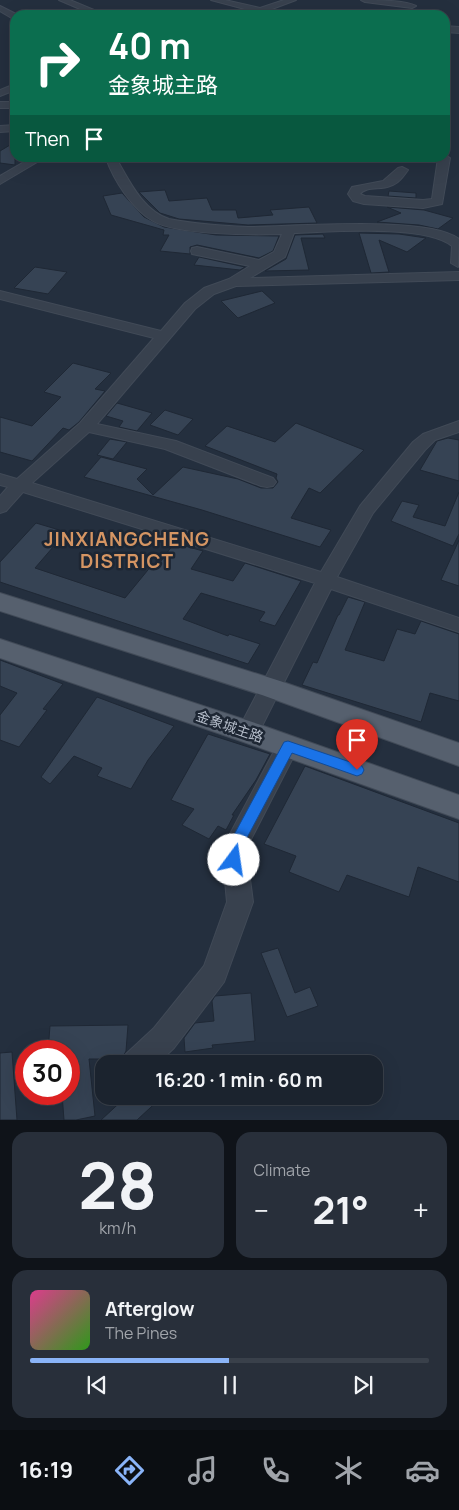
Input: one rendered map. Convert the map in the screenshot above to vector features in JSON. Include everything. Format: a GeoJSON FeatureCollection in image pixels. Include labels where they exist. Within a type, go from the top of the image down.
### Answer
{"type":"FeatureCollection","features":[{"type":"Feature","properties":{"kind":"main road"},"geometry":{"type":"LineString","coordinates":[[0,602],[271,688],[459,755]]}},
{"type":"Feature","properties":{"kind":"main road","name":"金象城主路"},"geometry":{"type":"LineString","coordinates":[[0,648],[459,806]]}},
{"type":"Feature","properties":{"kind":"street"},"geometry":{"type":"LineString","coordinates":[[64,0],[89,10]]}},
{"type":"Feature","properties":{"kind":"street"},"geometry":{"type":"LineString","coordinates":[[215,0],[249,10]]}},
{"type":"Feature","properties":{"kind":"street"},"geometry":{"type":"LineString","coordinates":[[267,10],[292,0]]}},
{"type":"Feature","properties":{"kind":"street"},"geometry":{"type":"LineString","coordinates":[[365,0],[412,6]]}},
{"type":"Feature","properties":{"kind":"street"},"geometry":{"type":"LineString","coordinates":[[0,181],[31,162]]}},
{"type":"Feature","properties":{"kind":"street"},"geometry":{"type":"LineString","coordinates":[[113,162],[126,188],[156,218],[171,222],[218,230],[378,227],[437,232],[448,236],[458,245],[459,267],[234,282]]}},
{"type":"Feature","properties":{"kind":"street"},"geometry":{"type":"LineString","coordinates":[[402,170],[394,181],[376,186],[361,187],[356,189],[354,194],[357,198],[364,200],[423,204],[438,201],[443,162]]}},
{"type":"Feature","properties":{"kind":"street"},"geometry":{"type":"LineString","coordinates":[[0,507],[20,485],[86,426],[190,306],[209,291],[234,282],[280,254],[289,230]]}},
{"type":"Feature","properties":{"kind":"street"},"geometry":{"type":"LineString","coordinates":[[196,251],[261,264]]}},
{"type":"Feature","properties":{"kind":"street"},"geometry":{"type":"LineString","coordinates":[[0,295],[163,336]]}},
{"type":"Feature","properties":{"kind":"street"},"geometry":{"type":"LineString","coordinates":[[86,426],[170,445],[267,482]]}},
{"type":"Feature","properties":{"kind":"street"},"geometry":{"type":"LineString","coordinates":[[248,732],[326,580],[366,510],[419,446],[429,437],[459,426]]}},
{"type":"Feature","properties":{"kind":"street"},"geometry":{"type":"LineString","coordinates":[[0,479],[326,580],[459,625]]}},
{"type":"Feature","properties":{"kind":"street"},"geometry":{"type":"LineString","coordinates":[[146,1055],[164,1038],[215,973],[240,902],[234,849],[288,746]]}},
{"type":"Feature","properties":{"kind":"building"},"geometry":{"type":"Polygon","coordinates":[[[10,145],[10,162],[15,162],[15,165],[0,163],[0,151],[10,145]]]}},
{"type":"Feature","properties":{"kind":"building"},"geometry":{"type":"Polygon","coordinates":[[[165,190],[169,201],[207,198],[212,210],[236,210],[238,218],[273,215],[270,210],[309,207],[317,223],[248,225],[179,219],[160,213],[139,192],[165,190]]]}},
{"type":"Feature","properties":{"kind":"building"},"geometry":{"type":"Polygon","coordinates":[[[389,191],[416,193],[416,198],[388,196],[389,191]]]}},
{"type":"Feature","properties":{"kind":"building"},"geometry":{"type":"Polygon","coordinates":[[[122,193],[144,217],[164,227],[216,235],[279,236],[273,251],[259,258],[197,245],[190,247],[190,254],[160,251],[169,235],[163,235],[164,230],[111,215],[103,196],[122,193]]]}},
{"type":"Feature","properties":{"kind":"building"},"geometry":{"type":"Polygon","coordinates":[[[387,207],[424,210],[453,218],[438,229],[419,225],[377,222],[401,213],[387,207]]]}},
{"type":"Feature","properties":{"kind":"building"},"geometry":{"type":"Polygon","coordinates":[[[359,233],[399,234],[426,238],[407,252],[379,240],[389,272],[371,273],[359,233]]]}},
{"type":"Feature","properties":{"kind":"building"},"geometry":{"type":"Polygon","coordinates":[[[323,234],[325,238],[301,238],[309,270],[265,271],[286,259],[295,235],[323,234]]]}},
{"type":"Feature","properties":{"kind":"building"},"geometry":{"type":"Polygon","coordinates":[[[199,257],[245,267],[240,270],[194,265],[199,257]]]}},
{"type":"Feature","properties":{"kind":"building"},"geometry":{"type":"Polygon","coordinates":[[[35,267],[67,272],[48,294],[14,288],[35,267]]]}},
{"type":"Feature","properties":{"kind":"building"},"geometry":{"type":"Polygon","coordinates":[[[262,291],[275,303],[238,318],[221,301],[262,291]]]}},
{"type":"Feature","properties":{"kind":"building"},"geometry":{"type":"Polygon","coordinates":[[[73,363],[111,373],[95,389],[105,391],[79,422],[69,430],[63,428],[32,461],[0,452],[0,417],[32,426],[61,397],[44,392],[73,363]]]}},
{"type":"Feature","properties":{"kind":"building"},"geometry":{"type":"Polygon","coordinates":[[[117,403],[152,413],[137,431],[119,427],[123,421],[106,416],[117,403]]]}},
{"type":"Feature","properties":{"kind":"building"},"geometry":{"type":"Polygon","coordinates":[[[165,410],[193,419],[178,435],[150,425],[165,410]]]}},
{"type":"Feature","properties":{"kind":"building"},"geometry":{"type":"Polygon","coordinates":[[[296,423],[364,450],[320,493],[309,488],[291,518],[331,530],[320,547],[202,510],[84,477],[101,457],[147,469],[137,479],[153,495],[183,467],[238,479],[261,488],[273,488],[278,482],[277,474],[205,446],[227,426],[275,442],[296,423]]]}},
{"type":"Feature","properties":{"kind":"building"},"geometry":{"type":"Polygon","coordinates":[[[448,438],[459,440],[459,481],[420,470],[437,441],[448,438]]]}},
{"type":"Feature","properties":{"kind":"building"},"geometry":{"type":"Polygon","coordinates":[[[110,439],[127,442],[113,459],[97,455],[110,439]]]}},
{"type":"Feature","properties":{"kind":"building"},"geometry":{"type":"Polygon","coordinates":[[[459,492],[459,534],[453,546],[391,521],[402,501],[419,505],[413,517],[445,526],[459,492]]]}},
{"type":"Feature","properties":{"kind":"building"},"geometry":{"type":"Polygon","coordinates":[[[36,523],[66,532],[35,568],[125,598],[152,565],[157,567],[174,543],[203,551],[191,569],[233,581],[245,563],[301,581],[275,626],[259,621],[265,612],[201,593],[183,619],[228,636],[229,634],[260,644],[248,664],[0,582],[0,562],[36,523]]]}},
{"type":"Feature","properties":{"kind":"building"},"geometry":{"type":"Polygon","coordinates":[[[459,540],[459,586],[441,580],[459,540]]]}},
{"type":"Feature","properties":{"kind":"building"},"geometry":{"type":"Polygon","coordinates":[[[348,597],[365,602],[345,650],[384,661],[397,629],[415,634],[421,621],[459,634],[459,701],[430,693],[421,722],[302,685],[313,662],[317,663],[348,597]]]}},
{"type":"Feature","properties":{"kind":"building"},"geometry":{"type":"Polygon","coordinates":[[[0,660],[63,684],[43,709],[47,710],[19,747],[0,740],[0,715],[17,693],[0,686],[0,660]]]}},
{"type":"Feature","properties":{"kind":"building"},"geometry":{"type":"Polygon","coordinates":[[[97,697],[174,726],[148,760],[131,789],[97,776],[102,768],[74,756],[50,784],[41,777],[97,697]]]}},
{"type":"Feature","properties":{"kind":"building"},"geometry":{"type":"Polygon","coordinates":[[[208,734],[270,754],[256,780],[232,815],[234,815],[226,830],[218,826],[209,839],[182,825],[194,809],[171,800],[208,734]]]}},
{"type":"Feature","properties":{"kind":"building"},"geometry":{"type":"Polygon","coordinates":[[[305,766],[459,823],[459,882],[418,867],[409,897],[347,875],[339,892],[289,872],[296,856],[264,844],[305,766]]]}},
{"type":"Feature","properties":{"kind":"building"},"geometry":{"type":"Polygon","coordinates":[[[278,948],[295,993],[310,987],[318,1006],[287,1017],[261,953],[278,948]]]}},
{"type":"Feature","properties":{"kind":"building"},"geometry":{"type":"Polygon","coordinates":[[[251,993],[255,1041],[212,1045],[213,1048],[185,1052],[184,1038],[195,1023],[214,1021],[212,1001],[215,996],[251,993]]]}},
{"type":"Feature","properties":{"kind":"building"},"geometry":{"type":"Polygon","coordinates":[[[128,1025],[124,1055],[95,1055],[95,1059],[89,1059],[95,1116],[76,1120],[64,1120],[63,1105],[80,1105],[80,1040],[49,1040],[50,1026],[128,1025]]]}},
{"type":"Feature","properties":{"kind":"building"},"geometry":{"type":"Polygon","coordinates":[[[12,1052],[17,1120],[0,1120],[0,1053],[12,1052]]]}},
{"type":"Feature","properties":{"kind":"building"},"geometry":{"type":"Polygon","coordinates":[[[117,1105],[153,1105],[137,1120],[101,1120],[117,1105]]]}},
{"type":"Feature","properties":{"kind":"district","name":"JINXIANGCHENG DISTRICT"},"geometry":{"type":"Point","coordinates":[127,550]}},
{"type":"Feature","properties":{"kind":"route"},"geometry":{"type":"LineString","coordinates":[[234,860],[234,849],[288,746],[357,770]]}}]}
